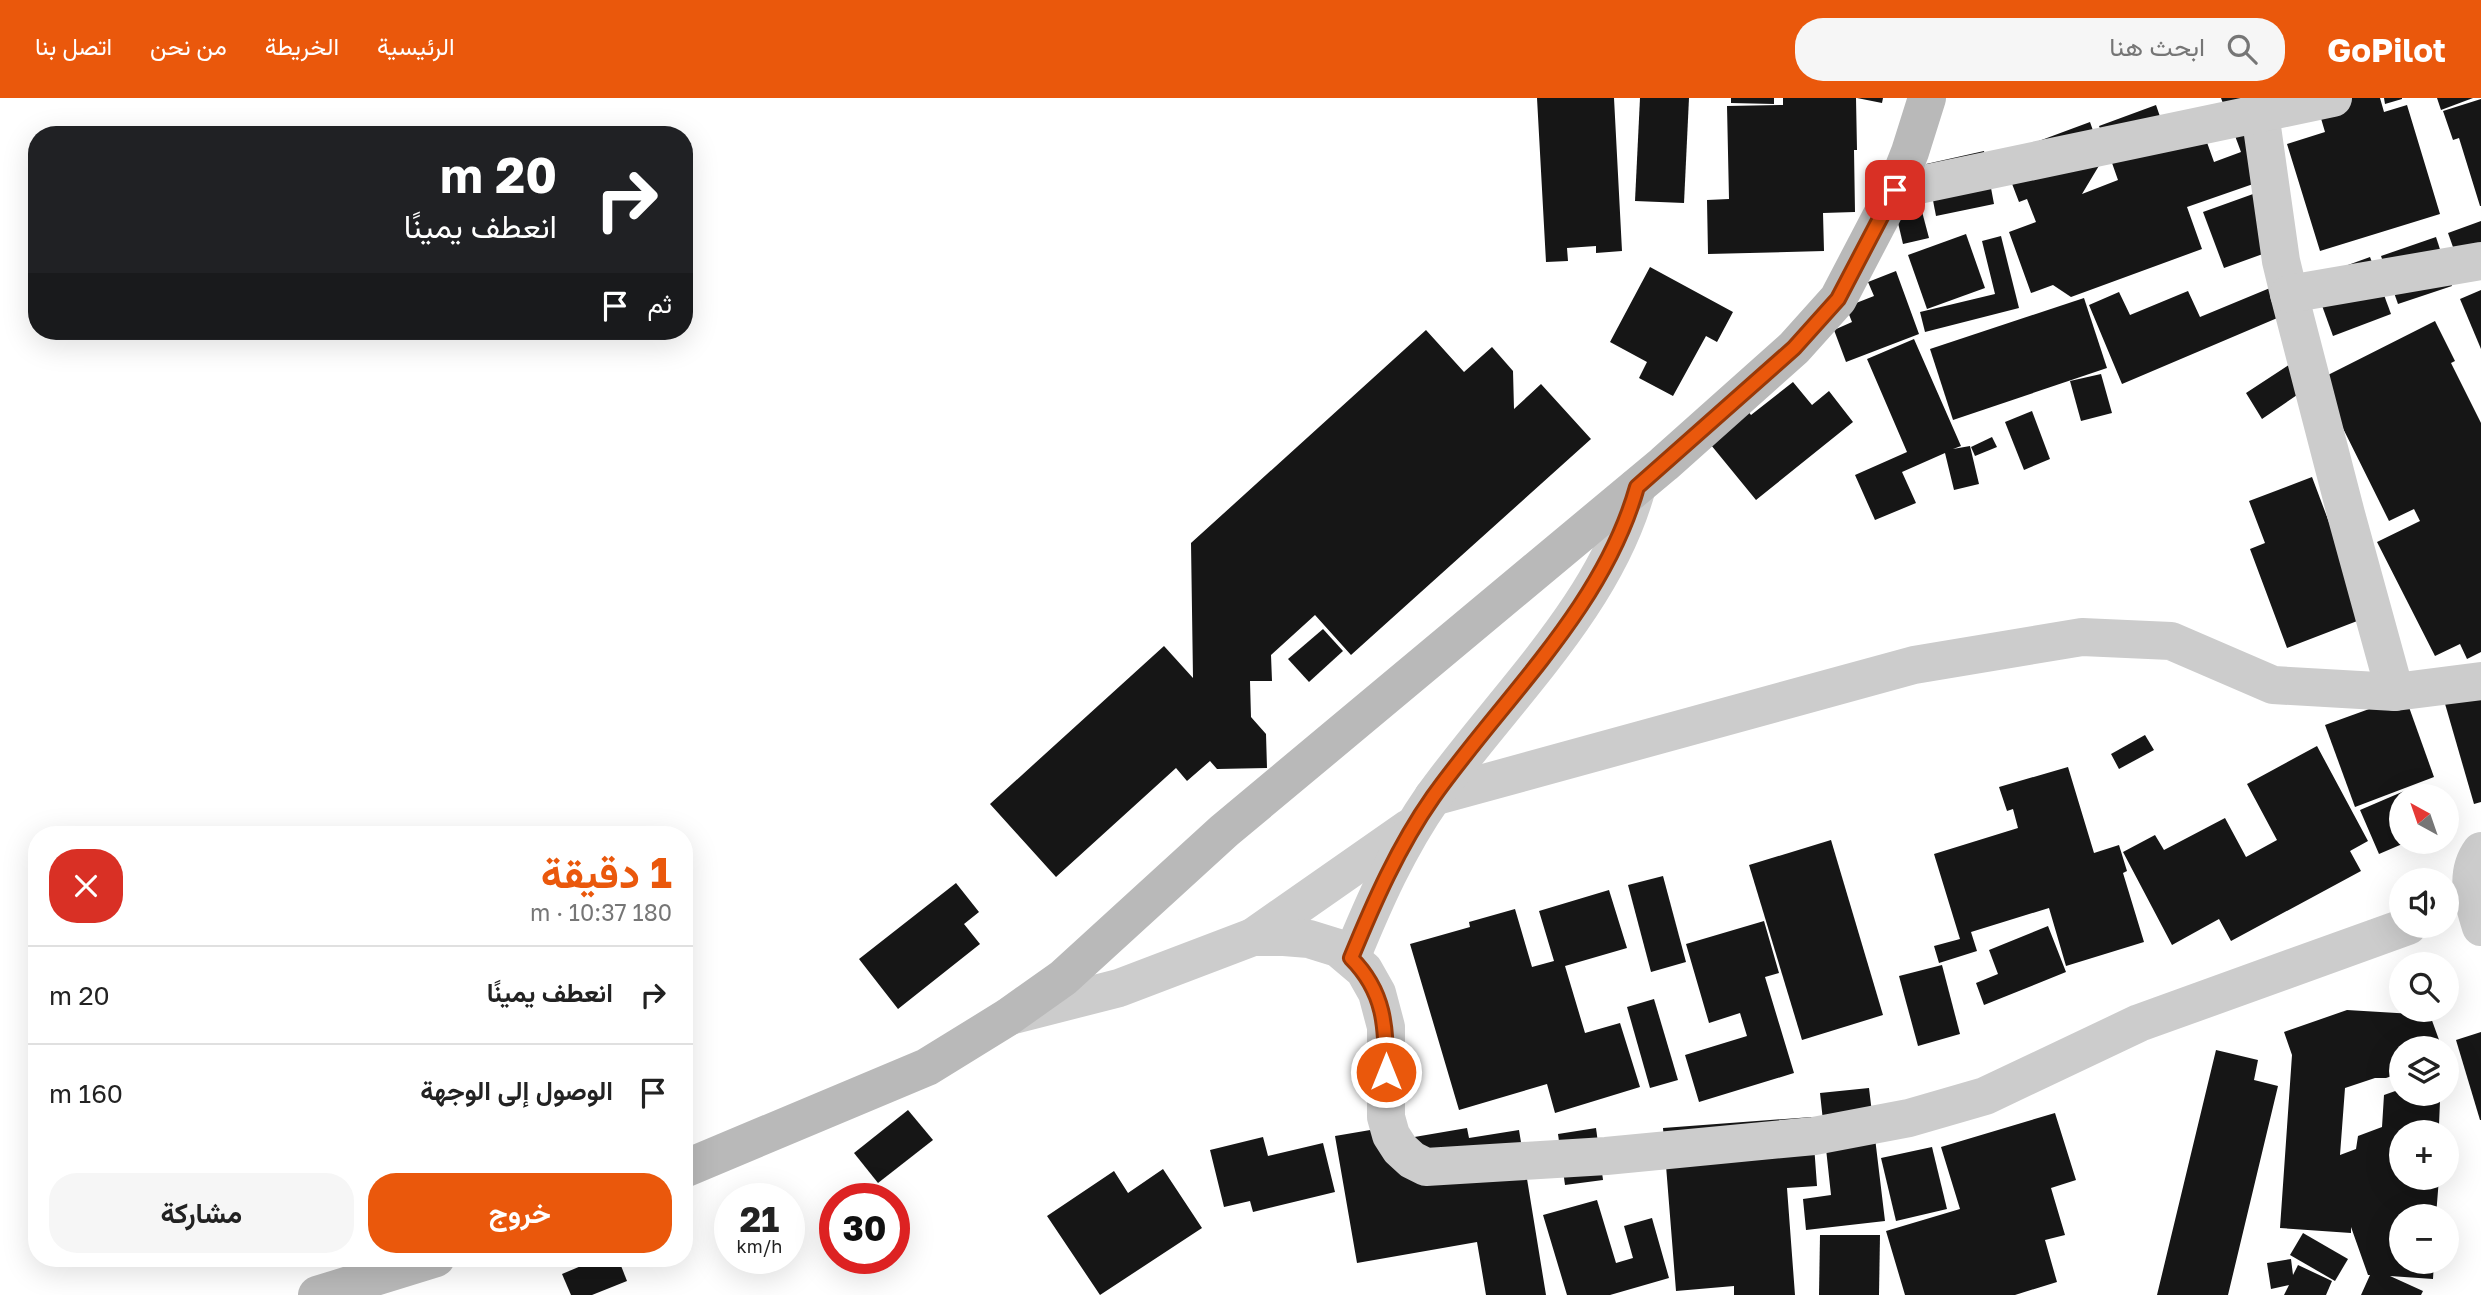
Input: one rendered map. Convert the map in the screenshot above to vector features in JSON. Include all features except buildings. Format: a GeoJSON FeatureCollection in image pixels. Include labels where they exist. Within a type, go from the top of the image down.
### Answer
{"type":"FeatureCollection","features":[{"type":"Feature","properties":{"kind":"street"},"geometry":{"type":"LineString","coordinates":[[693,1165],[927,1067],[1008,1017],[1063,978],[1224,831],[1637,487],[1794,348],[1838,299],[1895,190],[1927,98]]}},
{"type":"Feature","properties":{"kind":"street"},"geometry":{"type":"LineString","coordinates":[[1895,190],[2333,98]]}},
{"type":"Feature","properties":{"kind":"street"},"geometry":{"type":"LineString","coordinates":[[2260,113],[2281,261],[2342,501],[2395,692]]}},
{"type":"Feature","properties":{"kind":"street"},"geometry":{"type":"LineString","coordinates":[[2289,294],[2481,261]]}},
{"type":"Feature","properties":{"kind":"street"},"geometry":{"type":"LineString","coordinates":[[1351,958],[1391,867],[1425,810],[1585,599],[1617,545],[1629,519],[1637,487]]}},
{"type":"Feature","properties":{"kind":"street"},"geometry":{"type":"LineString","coordinates":[[1008,1017],[1119,988],[1253,937],[1425,810],[1914,666],[2082,637],[2171,641],[2273,685],[2395,692],[2481,681]]}},
{"type":"Feature","properties":{"kind":"street"},"geometry":{"type":"LineString","coordinates":[[2467,914],[2472,866],[2481,851]]}},
{"type":"Feature","properties":{"kind":"street"},"geometry":{"type":"LineString","coordinates":[[1253,937],[1310,939],[1338,948],[1364,970],[1377,993],[1386,1027],[1387,1117],[1391,1135],[1400,1149],[1412,1160],[1426,1167],[1606,1156],[1814,1136],[1909,1118],[1985,1096],[2139,1023],[2389,933]]}},
{"type":"Feature","properties":{"kind":"street"},"geometry":{"type":"LineString","coordinates":[[317,1295],[407,1267]]}},
{"type":"Feature","properties":{"kind":"route"},"geometry":{"type":"LineString","coordinates":[[1386,1072],[1386,1027],[1377,993],[1364,970],[1351,958],[1391,867],[1433,797],[1585,599],[1617,545],[1629,519],[1637,487],[1794,348],[1838,299],[1895,190]]}}]}
